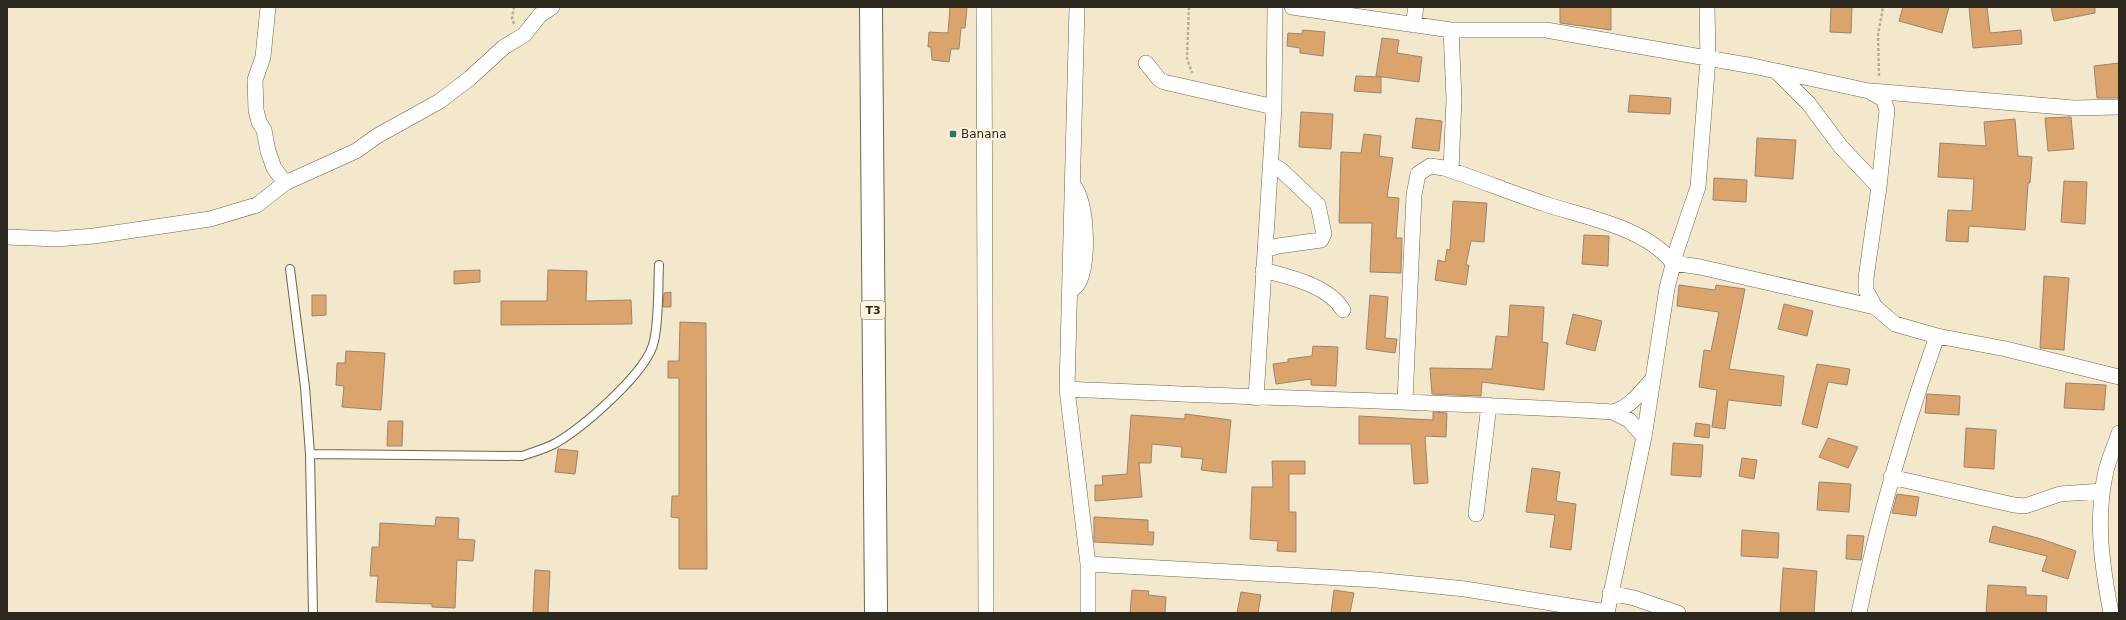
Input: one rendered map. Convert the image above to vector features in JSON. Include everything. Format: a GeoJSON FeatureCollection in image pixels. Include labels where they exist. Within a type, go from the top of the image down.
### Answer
{"type":"FeatureCollection","features":[{"type":"Feature","properties":{"kind":"highway","name":"T3"},"geometry":{"type":"LineString","coordinates":[[871,7],[876,613]]}},
{"type":"Feature","properties":{"kind":"street"},"geometry":{"type":"LineString","coordinates":[[268,7],[263,57],[255,80],[257,116],[264,130],[268,151],[274,168],[285,183]]}},
{"type":"Feature","properties":{"kind":"street"},"geometry":{"type":"LineString","coordinates":[[7,237],[57,238],[94,236],[210,219],[257,205],[285,183],[356,151],[377,136],[440,101],[470,78],[504,47],[524,35],[540,15],[552,7]]}},
{"type":"Feature","properties":{"kind":"street"},"geometry":{"type":"LineString","coordinates":[[984,7],[986,613]]}},
{"type":"Feature","properties":{"kind":"street"},"geometry":{"type":"LineString","coordinates":[[1077,7],[1068,389],[1088,564],[1088,613]]}},
{"type":"Feature","properties":{"kind":"street"},"geometry":{"type":"LineString","coordinates":[[1256,398],[1274,107],[1275,7]]}},
{"type":"Feature","properties":{"kind":"street"},"geometry":{"type":"LineString","coordinates":[[1292,7],[1451,30],[1546,30],[1875,91],[2074,108],[2119,107]]}},
{"type":"Feature","properties":{"kind":"street"},"geometry":{"type":"LineString","coordinates":[[1413,25],[1416,7]]}},
{"type":"Feature","properties":{"kind":"street"},"geometry":{"type":"LineString","coordinates":[[1088,564],[1376,580],[1465,589],[1607,612],[1644,437],[1651,381],[1667,288],[1698,188],[1708,59],[1707,7]]}},
{"type":"Feature","properties":{"kind":"street"},"geometry":{"type":"LineString","coordinates":[[1451,30],[1454,98],[1451,170]]}},
{"type":"Feature","properties":{"kind":"street"},"geometry":{"type":"LineString","coordinates":[[1146,63],[1159,79],[1164,82],[1274,107]]}},
{"type":"Feature","properties":{"kind":"street"},"geometry":{"type":"LineString","coordinates":[[1777,72],[1809,104],[1841,147],[1878,187]]}},
{"type":"Feature","properties":{"kind":"street"},"geometry":{"type":"LineString","coordinates":[[1875,91],[1883,99],[1887,110],[1866,278],[1866,290],[1875,307],[1895,324],[1937,336],[2006,349],[2119,377]]}},
{"type":"Feature","properties":{"kind":"street"},"geometry":{"type":"LineString","coordinates":[[1265,250],[1278,246],[1321,240],[1324,234],[1318,205],[1280,170],[1271,164]]}},
{"type":"Feature","properties":{"kind":"street"},"geometry":{"type":"LineString","coordinates":[[1405,401],[1414,195],[1418,174],[1430,166],[1451,170],[1546,205],[1626,230],[1666,254],[1674,263],[1700,267],[1875,307]]}},
{"type":"Feature","properties":{"kind":"street"},"geometry":{"type":"LineString","coordinates":[[1263,270],[1323,292],[1339,303],[1343,310]]}},
{"type":"Feature","properties":{"kind":"street"},"geometry":{"type":"LineString","coordinates":[[1859,613],[1871,555],[1891,477],[1937,336]]}},
{"type":"Feature","properties":{"kind":"street"},"geometry":{"type":"LineString","coordinates":[[1613,412],[1623,408],[1637,397],[1651,381]]}},
{"type":"Feature","properties":{"kind":"street"},"geometry":{"type":"LineString","coordinates":[[1068,389],[1256,398],[1405,401],[1613,412],[1629,420],[1644,437]]}},
{"type":"Feature","properties":{"kind":"street"},"geometry":{"type":"LineString","coordinates":[[1476,514],[1488,405]]}},
{"type":"Feature","properties":{"kind":"street"},"geometry":{"type":"LineString","coordinates":[[2111,613],[2102,566],[2100,517],[2102,491],[2119,433]]}},
{"type":"Feature","properties":{"kind":"street"},"geometry":{"type":"LineString","coordinates":[[1891,477],[2014,505],[2025,506],[2060,494],[2102,491]]}},
{"type":"Feature","properties":{"kind":"street"},"geometry":{"type":"LineString","coordinates":[[1610,593],[1634,598],[1678,613]]}},
{"type":"Feature","properties":{"kind":"lane"},"geometry":{"type":"LineString","coordinates":[[310,454],[522,456],[556,443],[580,426],[632,378],[646,362],[654,342],[659,265]]}},
{"type":"Feature","properties":{"kind":"lane"},"geometry":{"type":"LineString","coordinates":[[290,269],[305,387],[310,454],[313,613]]}},
{"type":"Feature","properties":{"kind":"path"},"geometry":{"type":"LineString","coordinates":[[1189,7],[1187,58],[1199,90]]}},
{"type":"Feature","properties":{"kind":"path"},"geometry":{"type":"LineString","coordinates":[[1875,91],[1878,42],[1883,7]]}},
{"type":"Feature","properties":{"kind":"building"},"geometry":{"type":"Polygon","coordinates":[[[950,7],[967,7],[965,28],[961,28],[959,49],[951,49],[949,62],[932,60],[931,47],[928,47],[929,32],[948,33],[950,7]]]}},
{"type":"Feature","properties":{"kind":"building"},"geometry":{"type":"Polygon","coordinates":[[[1560,7],[1611,7],[1611,30],[1560,23],[1560,7]]]}},
{"type":"Feature","properties":{"kind":"building"},"geometry":{"type":"Polygon","coordinates":[[[1831,7],[1852,7],[1851,33],[1830,32],[1831,7]]]}},
{"type":"Feature","properties":{"kind":"building"},"geometry":{"type":"Polygon","coordinates":[[[1903,7],[1949,7],[1942,33],[1899,21],[1903,7]]]}},
{"type":"Feature","properties":{"kind":"building"},"geometry":{"type":"Polygon","coordinates":[[[1969,7],[1987,7],[1990,33],[2021,30],[2022,44],[1973,48],[1969,7]]]}},
{"type":"Feature","properties":{"kind":"building"},"geometry":{"type":"Polygon","coordinates":[[[2051,7],[2095,7],[2095,13],[2054,21],[2051,7]]]}},
{"type":"Feature","properties":{"kind":"building"},"geometry":{"type":"Polygon","coordinates":[[[1303,30],[1325,32],[1323,56],[1300,53],[1300,48],[1287,46],[1288,33],[1302,34],[1303,30]]]}},
{"type":"Feature","properties":{"kind":"building"},"geometry":{"type":"Polygon","coordinates":[[[1382,38],[1399,40],[1397,53],[1422,57],[1419,82],[1376,76],[1382,38]]]}},
{"type":"Feature","properties":{"kind":"building"},"geometry":{"type":"Polygon","coordinates":[[[2119,63],[2119,98],[2097,98],[2094,66],[2119,63]]]}},
{"type":"Feature","properties":{"kind":"building"},"geometry":{"type":"Polygon","coordinates":[[[1356,76],[1381,77],[1381,93],[1354,91],[1356,76]]]}},
{"type":"Feature","properties":{"kind":"building"},"geometry":{"type":"Polygon","coordinates":[[[1630,95],[1671,98],[1670,114],[1628,112],[1630,95]]]}},
{"type":"Feature","properties":{"kind":"building"},"geometry":{"type":"Polygon","coordinates":[[[1301,112],[1333,114],[1331,149],[1299,147],[1301,112]]]}},
{"type":"Feature","properties":{"kind":"building"},"geometry":{"type":"Polygon","coordinates":[[[2071,117],[2074,149],[2048,151],[2045,118],[2071,117]]]}},
{"type":"Feature","properties":{"kind":"building"},"geometry":{"type":"Polygon","coordinates":[[[1416,118],[1442,121],[1439,151],[1412,148],[1416,118]]]}},
{"type":"Feature","properties":{"kind":"building"},"geometry":{"type":"Polygon","coordinates":[[[2015,119],[2018,156],[2032,157],[2030,183],[2028,183],[2025,230],[1969,226],[1968,242],[1946,241],[1948,210],[1972,211],[1974,179],[1938,177],[1940,143],[1986,146],[1984,122],[2015,119]]]}},
{"type":"Feature","properties":{"kind":"building"},"geometry":{"type":"Polygon","coordinates":[[[1364,134],[1381,136],[1379,156],[1393,158],[1387,197],[1399,198],[1396,238],[1402,238],[1401,273],[1370,272],[1372,223],[1339,223],[1341,152],[1361,153],[1364,134]]]}},
{"type":"Feature","properties":{"kind":"building"},"geometry":{"type":"Polygon","coordinates":[[[1757,138],[1796,140],[1793,179],[1755,176],[1757,138]]]}},
{"type":"Feature","properties":{"kind":"building"},"geometry":{"type":"Polygon","coordinates":[[[1714,178],[1747,180],[1746,202],[1713,200],[1714,178]]]}},
{"type":"Feature","properties":{"kind":"building"},"geometry":{"type":"Polygon","coordinates":[[[2064,181],[2087,182],[2085,224],[2061,222],[2064,181]]]}},
{"type":"Feature","properties":{"kind":"building"},"geometry":{"type":"Polygon","coordinates":[[[1453,201],[1487,203],[1484,242],[1471,241],[1466,265],[1469,265],[1466,285],[1435,280],[1438,260],[1445,262],[1447,249],[1450,250],[1453,201]]]}},
{"type":"Feature","properties":{"kind":"building"},"geometry":{"type":"Polygon","coordinates":[[[1584,235],[1609,236],[1608,266],[1582,264],[1584,235]]]}},
{"type":"Feature","properties":{"kind":"building"},"geometry":{"type":"Polygon","coordinates":[[[480,270],[480,282],[454,284],[454,271],[480,270]]]}},
{"type":"Feature","properties":{"kind":"building"},"geometry":{"type":"Polygon","coordinates":[[[548,270],[587,271],[586,301],[631,300],[632,324],[501,325],[501,301],[547,301],[548,270]]]}},
{"type":"Feature","properties":{"kind":"building"},"geometry":{"type":"Polygon","coordinates":[[[2044,276],[2069,278],[2064,350],[2040,348],[2044,276]]]}},
{"type":"Feature","properties":{"kind":"building"},"geometry":{"type":"Polygon","coordinates":[[[1679,285],[1715,290],[1716,285],[1745,289],[1729,369],[1784,376],[1781,406],[1728,400],[1725,429],[1712,427],[1717,390],[1699,387],[1704,350],[1711,351],[1719,312],[1677,306],[1679,285]]]}},
{"type":"Feature","properties":{"kind":"building"},"geometry":{"type":"Polygon","coordinates":[[[671,292],[671,307],[663,307],[664,293],[671,292]]]}},
{"type":"Feature","properties":{"kind":"building"},"geometry":{"type":"Polygon","coordinates":[[[312,295],[326,295],[326,315],[312,316],[312,295]]]}},
{"type":"Feature","properties":{"kind":"building"},"geometry":{"type":"Polygon","coordinates":[[[1370,295],[1388,297],[1385,338],[1397,339],[1395,353],[1366,349],[1370,295]]]}},
{"type":"Feature","properties":{"kind":"building"},"geometry":{"type":"Polygon","coordinates":[[[1784,304],[1813,311],[1807,336],[1778,329],[1784,304]]]}},
{"type":"Feature","properties":{"kind":"building"},"geometry":{"type":"Polygon","coordinates":[[[1510,305],[1544,307],[1542,342],[1548,343],[1544,390],[1482,382],[1481,396],[1432,394],[1430,368],[1492,369],[1496,336],[1508,337],[1510,305]]]}},
{"type":"Feature","properties":{"kind":"building"},"geometry":{"type":"Polygon","coordinates":[[[1573,314],[1602,321],[1595,351],[1566,344],[1573,314]]]}},
{"type":"Feature","properties":{"kind":"building"},"geometry":{"type":"Polygon","coordinates":[[[680,322],[706,323],[707,569],[679,569],[679,518],[671,517],[672,496],[679,496],[679,378],[668,378],[668,361],[679,361],[680,322]]]}},
{"type":"Feature","properties":{"kind":"building"},"geometry":{"type":"Polygon","coordinates":[[[1313,346],[1338,347],[1336,386],[1311,385],[1311,379],[1276,384],[1273,364],[1288,362],[1288,359],[1312,356],[1313,346]]]}},
{"type":"Feature","properties":{"kind":"building"},"geometry":{"type":"Polygon","coordinates":[[[346,351],[385,353],[381,410],[342,407],[344,386],[336,385],[337,363],[345,363],[346,351]]]}},
{"type":"Feature","properties":{"kind":"building"},"geometry":{"type":"Polygon","coordinates":[[[1817,364],[1850,369],[1847,385],[1828,382],[1817,428],[1802,424],[1817,364]]]}},
{"type":"Feature","properties":{"kind":"building"},"geometry":{"type":"Polygon","coordinates":[[[2066,383],[2106,385],[2104,410],[2064,408],[2066,383]]]}},
{"type":"Feature","properties":{"kind":"building"},"geometry":{"type":"Polygon","coordinates":[[[1927,394],[1960,396],[1959,415],[1925,413],[1927,394]]]}},
{"type":"Feature","properties":{"kind":"building"},"geometry":{"type":"Polygon","coordinates":[[[1433,412],[1447,413],[1446,437],[1425,436],[1428,483],[1414,484],[1411,444],[1359,444],[1359,416],[1433,420],[1433,412]]]}},
{"type":"Feature","properties":{"kind":"building"},"geometry":{"type":"Polygon","coordinates":[[[1185,414],[1231,420],[1226,473],[1201,470],[1203,459],[1181,457],[1182,447],[1152,444],[1151,463],[1139,463],[1142,497],[1095,501],[1095,485],[1103,485],[1102,476],[1127,474],[1131,415],[1185,419],[1185,414]]]}},
{"type":"Feature","properties":{"kind":"building"},"geometry":{"type":"Polygon","coordinates":[[[388,421],[403,421],[402,446],[387,446],[388,421]]]}},
{"type":"Feature","properties":{"kind":"building"},"geometry":{"type":"Polygon","coordinates":[[[1696,423],[1710,425],[1709,438],[1694,436],[1696,423]]]}},
{"type":"Feature","properties":{"kind":"building"},"geometry":{"type":"Polygon","coordinates":[[[1966,428],[1996,430],[1994,469],[1964,467],[1966,428]]]}},
{"type":"Feature","properties":{"kind":"building"},"geometry":{"type":"Polygon","coordinates":[[[1828,438],[1858,447],[1848,468],[1819,457],[1828,438]]]}},
{"type":"Feature","properties":{"kind":"building"},"geometry":{"type":"Polygon","coordinates":[[[1673,443],[1703,445],[1701,477],[1671,475],[1673,443]]]}},
{"type":"Feature","properties":{"kind":"building"},"geometry":{"type":"Polygon","coordinates":[[[558,449],[578,451],[575,474],[555,472],[558,449]]]}},
{"type":"Feature","properties":{"kind":"building"},"geometry":{"type":"Polygon","coordinates":[[[1742,458],[1757,460],[1754,479],[1739,476],[1742,458]]]}},
{"type":"Feature","properties":{"kind":"building"},"geometry":{"type":"Polygon","coordinates":[[[1272,461],[1305,461],[1305,474],[1289,474],[1289,512],[1296,512],[1296,552],[1277,551],[1278,541],[1250,539],[1252,487],[1273,487],[1272,461]]]}},
{"type":"Feature","properties":{"kind":"building"},"geometry":{"type":"Polygon","coordinates":[[[1532,468],[1560,472],[1556,501],[1576,504],[1571,550],[1550,547],[1555,515],[1526,512],[1532,468]]]}},
{"type":"Feature","properties":{"kind":"building"},"geometry":{"type":"Polygon","coordinates":[[[1819,482],[1851,484],[1849,512],[1817,510],[1819,482]]]}},
{"type":"Feature","properties":{"kind":"building"},"geometry":{"type":"Polygon","coordinates":[[[1897,494],[1919,497],[1916,516],[1892,513],[1897,494]]]}},
{"type":"Feature","properties":{"kind":"building"},"geometry":{"type":"Polygon","coordinates":[[[436,517],[459,518],[458,539],[475,540],[473,561],[457,560],[455,608],[432,607],[432,604],[376,602],[378,576],[370,576],[372,547],[379,547],[380,523],[435,526],[436,517]]]}},
{"type":"Feature","properties":{"kind":"building"},"geometry":{"type":"Polygon","coordinates":[[[1094,517],[1148,520],[1148,532],[1154,532],[1153,545],[1094,542],[1094,517]]]}},
{"type":"Feature","properties":{"kind":"building"},"geometry":{"type":"Polygon","coordinates":[[[1993,526],[2038,538],[2076,551],[2068,579],[2042,571],[2047,556],[1989,542],[1993,526]]]}},
{"type":"Feature","properties":{"kind":"building"},"geometry":{"type":"Polygon","coordinates":[[[1742,530],[1779,533],[1778,558],[1741,556],[1742,530]]]}},
{"type":"Feature","properties":{"kind":"building"},"geometry":{"type":"Polygon","coordinates":[[[1847,535],[1864,536],[1861,560],[1846,559],[1847,535]]]}},
{"type":"Feature","properties":{"kind":"building"},"geometry":{"type":"Polygon","coordinates":[[[1783,568],[1817,571],[1814,613],[1780,613],[1783,568]]]}},
{"type":"Feature","properties":{"kind":"building"},"geometry":{"type":"Polygon","coordinates":[[[535,570],[550,571],[548,613],[533,613],[535,570]]]}},
{"type":"Feature","properties":{"kind":"building"},"geometry":{"type":"Polygon","coordinates":[[[1988,585],[2026,587],[2026,595],[2047,596],[2046,613],[1986,613],[1988,585]]]}},
{"type":"Feature","properties":{"kind":"building"},"geometry":{"type":"Polygon","coordinates":[[[1132,590],[1149,591],[1148,595],[1166,597],[1165,613],[1130,613],[1132,590]]]}},
{"type":"Feature","properties":{"kind":"building"},"geometry":{"type":"Polygon","coordinates":[[[1334,590],[1354,593],[1350,613],[1331,613],[1334,590]]]}},
{"type":"Feature","properties":{"kind":"building"},"geometry":{"type":"Polygon","coordinates":[[[1241,592],[1261,595],[1258,613],[1237,613],[1241,592]]]}},
{"type":"Feature","properties":{"kind":"place","name":"Banana"},"geometry":{"type":"Point","coordinates":[953,134]}}]}
